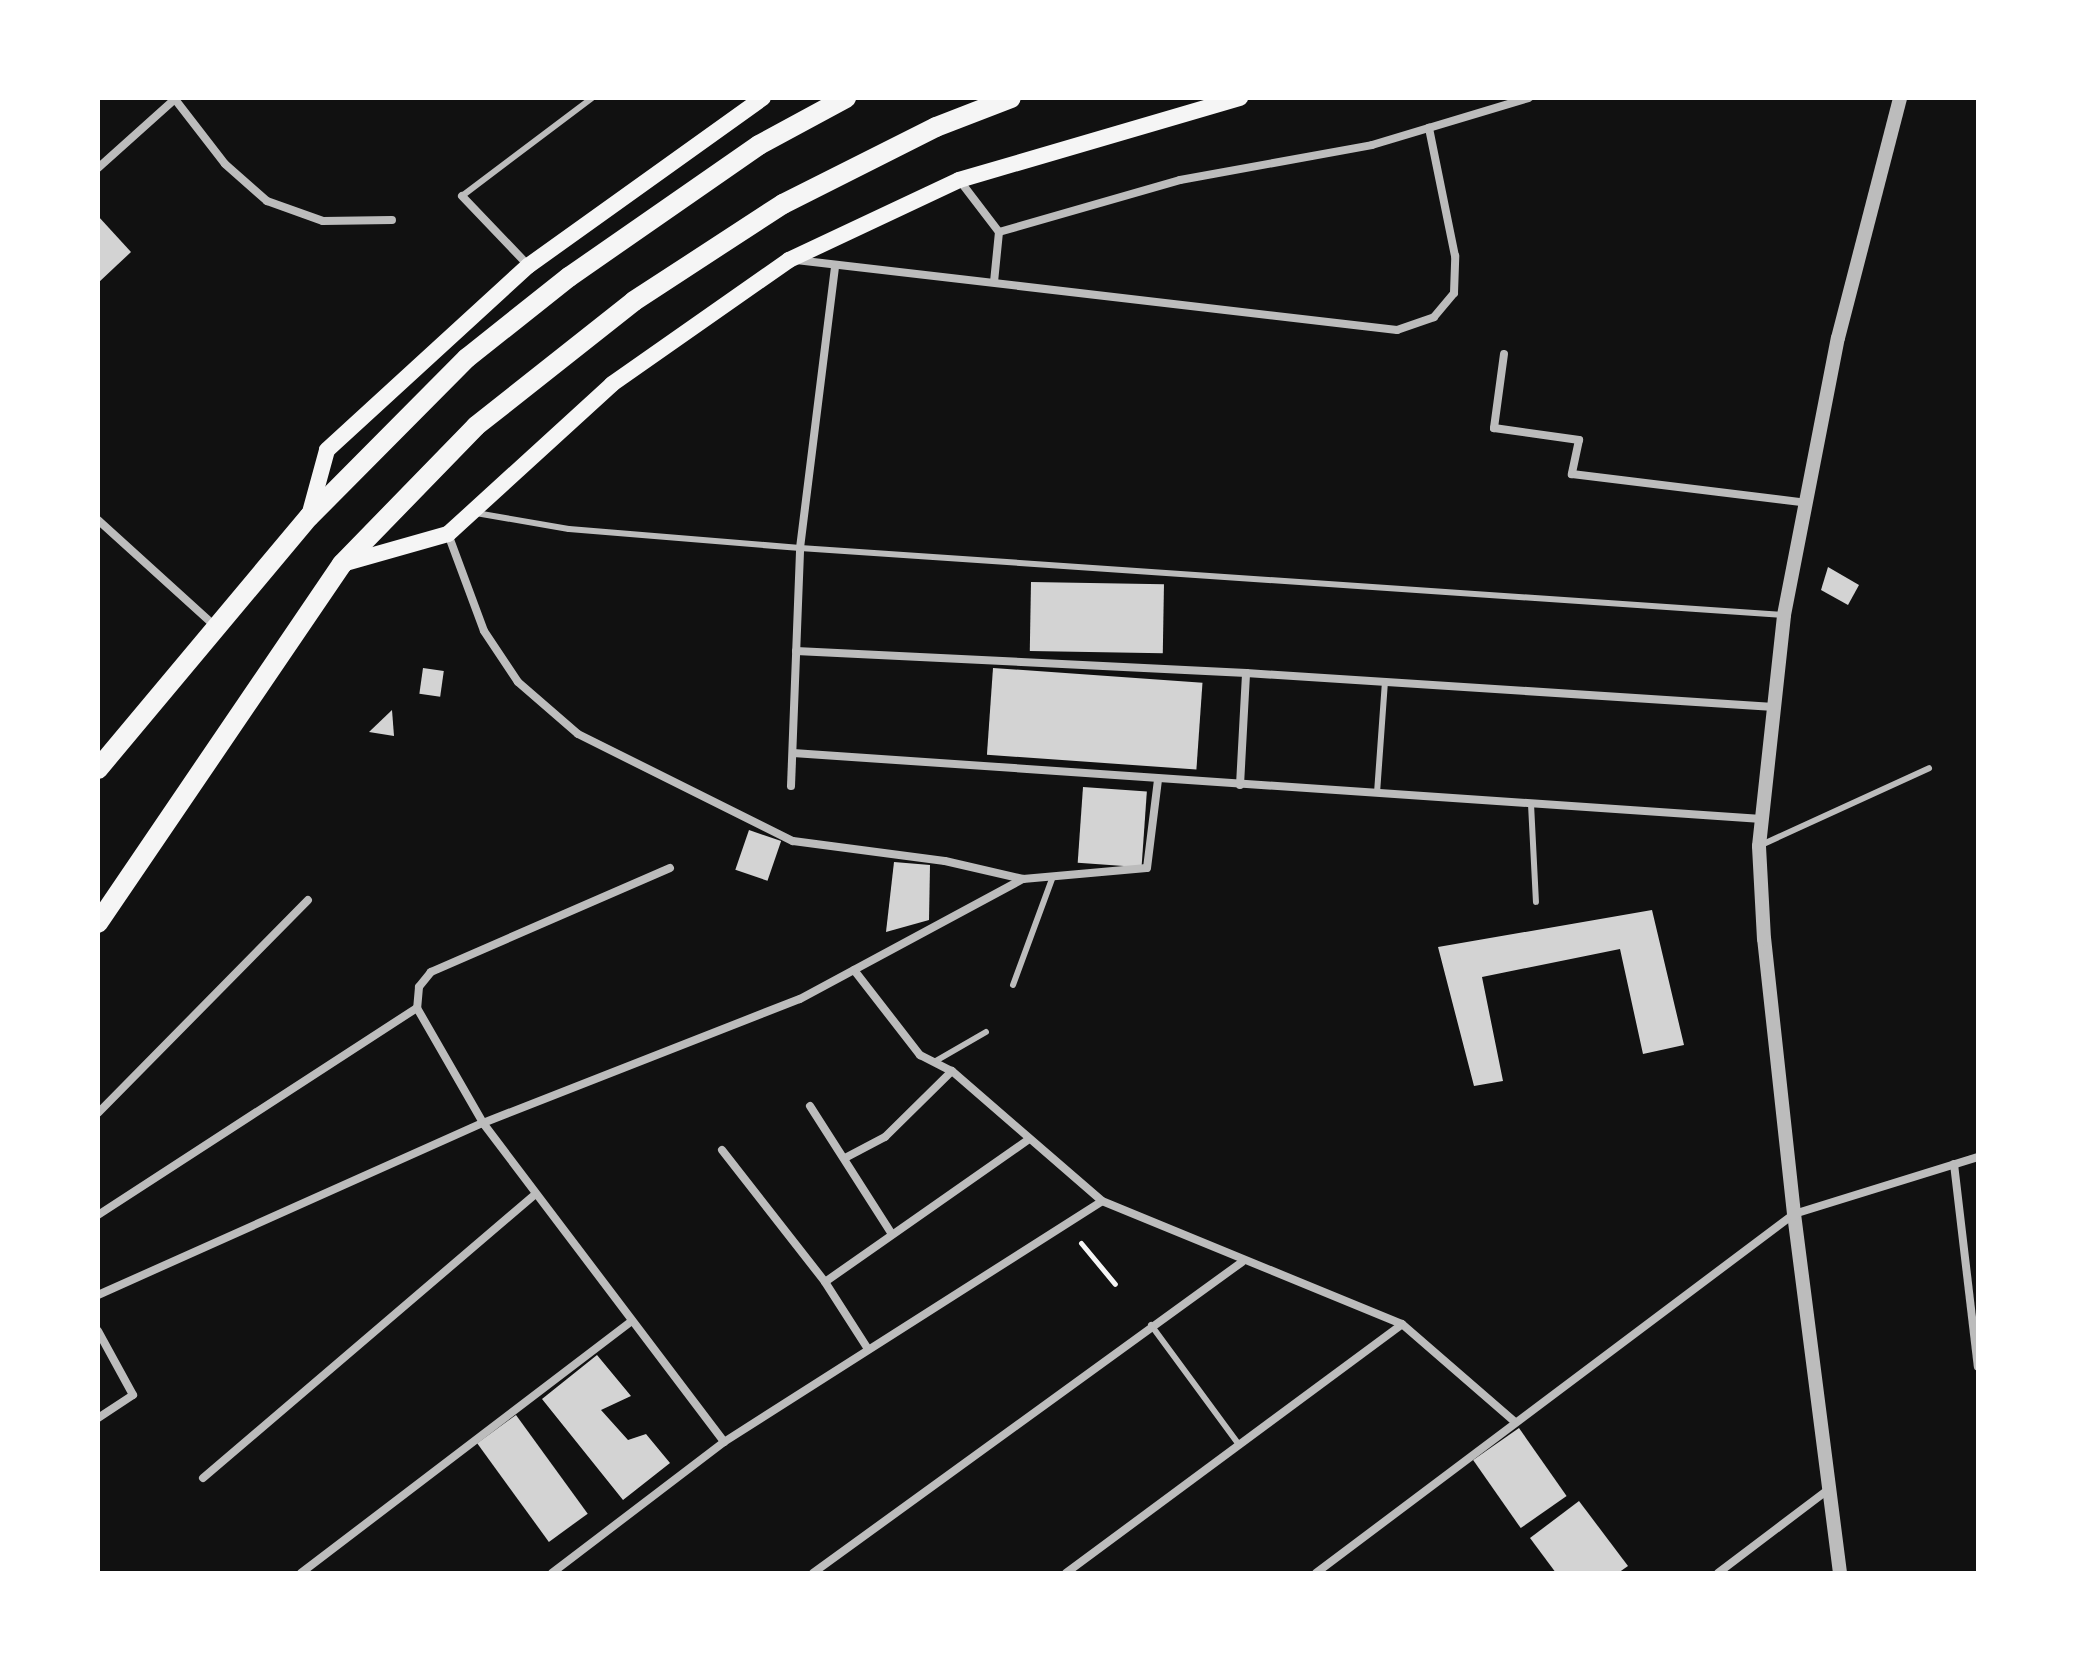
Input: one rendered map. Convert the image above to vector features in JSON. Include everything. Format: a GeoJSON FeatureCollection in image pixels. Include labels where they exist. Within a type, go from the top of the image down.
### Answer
{"type":"FeatureCollection","features":[{"type":"Feature","properties":{"kind":"main road"},"geometry":{"type":"LineString","coordinates":[[309,517],[327,450],[528,266],[763,98]]}},
{"type":"Feature","properties":{"kind":"main road"},"geometry":{"type":"LineString","coordinates":[[98,769],[309,517],[436,390],[569,277],[759,145],[846,98]]}},
{"type":"Feature","properties":{"kind":"main road"},"geometry":{"type":"LineString","coordinates":[[98,923],[342,564],[476,426],[634,301],[783,204],[936,127],[1011,98]]}},
{"type":"Feature","properties":{"kind":"main road"},"geometry":{"type":"LineString","coordinates":[[342,564],[448,534],[612,384],[789,260],[959,180],[1240,98]]}},
{"type":"Feature","properties":{"kind":"street"},"geometry":{"type":"LineString","coordinates":[[999,232],[1180,180],[1372,145],[1529,98]]}},
{"type":"Feature","properties":{"kind":"street"},"geometry":{"type":"LineString","coordinates":[[1840,1573],[1794,1214],[1764,939],[1759,846],[1784,615],[1838,338],[1900,98]]}},
{"type":"Feature","properties":{"kind":"street"},"geometry":{"type":"LineString","coordinates":[[98,168],[174,99],[225,164],[267,201],[323,221],[392,220]]}},
{"type":"Feature","properties":{"kind":"street"},"geometry":{"type":"LineString","coordinates":[[789,260],[1397,330],[1434,317],[1454,293],[1455,256],[1429,128]]}},
{"type":"Feature","properties":{"kind":"street"},"geometry":{"type":"LineString","coordinates":[[959,180],[999,232],[994,282]]}},
{"type":"Feature","properties":{"kind":"street"},"geometry":{"type":"LineString","coordinates":[[462,196],[528,266]]}},
{"type":"Feature","properties":{"kind":"street"},"geometry":{"type":"LineString","coordinates":[[791,786],[800,548],[835,265]]}},
{"type":"Feature","properties":{"kind":"street"},"geometry":{"type":"LineString","coordinates":[[1504,354],[1494,428],[1579,440],[1572,474],[1808,503]]}},
{"type":"Feature","properties":{"kind":"street"},"geometry":{"type":"LineString","coordinates":[[98,520],[218,628]]}},
{"type":"Feature","properties":{"kind":"street"},"geometry":{"type":"LineString","coordinates":[[448,534],[484,631],[518,682],[578,734],[793,841],[945,861],[1023,879],[1147,868],[1158,780]]}},
{"type":"Feature","properties":{"kind":"street"},"geometry":{"type":"LineString","coordinates":[[796,651],[1246,673],[1774,707]]}},
{"type":"Feature","properties":{"kind":"street"},"geometry":{"type":"LineString","coordinates":[[1240,785],[1246,673]]}},
{"type":"Feature","properties":{"kind":"street"},"geometry":{"type":"LineString","coordinates":[[793,753],[1762,819]]}},
{"type":"Feature","properties":{"kind":"street"},"geometry":{"type":"LineString","coordinates":[[670,868],[431,972],[419,987],[417,1008],[483,1123],[534,1195],[724,1442]]}},
{"type":"Feature","properties":{"kind":"street"},"geometry":{"type":"LineString","coordinates":[[98,1295],[483,1123],[800,999],[1023,879]]}},
{"type":"Feature","properties":{"kind":"street"},"geometry":{"type":"LineString","coordinates":[[98,1113],[308,900]]}},
{"type":"Feature","properties":{"kind":"street"},"geometry":{"type":"LineString","coordinates":[[854,970],[920,1055],[952,1071],[1102,1201],[1242,1262],[1402,1324],[1514,1421]]}},
{"type":"Feature","properties":{"kind":"street"},"geometry":{"type":"LineString","coordinates":[[98,1215],[417,1008]]}},
{"type":"Feature","properties":{"kind":"street"},"geometry":{"type":"LineString","coordinates":[[845,1158],[885,1137],[952,1071]]}},
{"type":"Feature","properties":{"kind":"street"},"geometry":{"type":"LineString","coordinates":[[810,1106],[892,1234]]}},
{"type":"Feature","properties":{"kind":"street"},"geometry":{"type":"LineString","coordinates":[[825,1282],[1028,1140]]}},
{"type":"Feature","properties":{"kind":"street"},"geometry":{"type":"LineString","coordinates":[[722,1150],[825,1282],[868,1349]]}},
{"type":"Feature","properties":{"kind":"street"},"geometry":{"type":"LineString","coordinates":[[1316,1573],[1514,1421],[1794,1214],[1978,1157]]}},
{"type":"Feature","properties":{"kind":"street"},"geometry":{"type":"LineString","coordinates":[[1954,1164],[1978,1367]]}},
{"type":"Feature","properties":{"kind":"street"},"geometry":{"type":"LineString","coordinates":[[203,1478],[534,1195]]}},
{"type":"Feature","properties":{"kind":"street"},"geometry":{"type":"LineString","coordinates":[[552,1573],[724,1442],[1102,1201]]}},
{"type":"Feature","properties":{"kind":"street"},"geometry":{"type":"LineString","coordinates":[[813,1573],[1150,1324],[1242,1262]]}},
{"type":"Feature","properties":{"kind":"street"},"geometry":{"type":"LineString","coordinates":[[301,1573],[632,1321]]}},
{"type":"Feature","properties":{"kind":"street"},"geometry":{"type":"LineString","coordinates":[[1066,1573],[1402,1324]]}},
{"type":"Feature","properties":{"kind":"street"},"geometry":{"type":"LineString","coordinates":[[98,1331],[133,1395],[98,1418]]}},
{"type":"Feature","properties":{"kind":"street"},"geometry":{"type":"LineString","coordinates":[[1718,1573],[1829,1489]]}},
{"type":"Feature","properties":{"kind":"lane"},"geometry":{"type":"LineString","coordinates":[[462,196],[592,98]]}},
{"type":"Feature","properties":{"kind":"lane"},"geometry":{"type":"LineString","coordinates":[[472,512],[569,529],[800,548],[1784,615]]}},
{"type":"Feature","properties":{"kind":"lane"},"geometry":{"type":"LineString","coordinates":[[1377,793],[1385,682]]}},
{"type":"Feature","properties":{"kind":"lane"},"geometry":{"type":"LineString","coordinates":[[1759,846],[1929,768]]}},
{"type":"Feature","properties":{"kind":"lane"},"geometry":{"type":"LineString","coordinates":[[1531,804],[1536,902]]}},
{"type":"Feature","properties":{"kind":"lane"},"geometry":{"type":"LineString","coordinates":[[1013,985],[1053,876]]}},
{"type":"Feature","properties":{"kind":"lane"},"geometry":{"type":"LineString","coordinates":[[934,1062],[986,1032]]}},
{"type":"Feature","properties":{"kind":"lane"},"geometry":{"type":"LineString","coordinates":[[1150,1324],[1239,1445]]}},
{"type":"Feature","properties":{"kind":"path"},"geometry":{"type":"LineString","coordinates":[[1065,1224],[1115,1284]]}},
{"type":"Feature","properties":{"kind":"building"},"geometry":{"type":"Polygon","coordinates":[[[98,216],[131,252],[98,283],[98,216]]]}},
{"type":"Feature","properties":{"kind":"building"},"geometry":{"type":"Polygon","coordinates":[[[1828,567],[1859,585],[1848,605],[1821,590],[1828,567]]]}},
{"type":"Feature","properties":{"kind":"building"},"geometry":{"type":"Polygon","coordinates":[[[1031,582],[1164,584],[1163,653],[1030,651],[1031,582]]]}},
{"type":"Feature","properties":{"kind":"building"},"geometry":{"type":"Polygon","coordinates":[[[423,668],[444,671],[440,697],[419,694],[423,668]]]}},
{"type":"Feature","properties":{"kind":"building"},"geometry":{"type":"Polygon","coordinates":[[[993,668],[1202,683],[1196,769],[987,755],[993,668]]]}},
{"type":"Feature","properties":{"kind":"building"},"geometry":{"type":"Polygon","coordinates":[[[392,710],[394,736],[369,732],[392,710]]]}},
{"type":"Feature","properties":{"kind":"building"},"geometry":{"type":"Polygon","coordinates":[[[1083,787],[1147,791],[1142,867],[1078,863],[1083,787]]]}},
{"type":"Feature","properties":{"kind":"building"},"geometry":{"type":"Polygon","coordinates":[[[749,830],[781,841],[767,881],[735,870],[749,830]]]}},
{"type":"Feature","properties":{"kind":"building"},"geometry":{"type":"Polygon","coordinates":[[[894,862],[930,865],[929,920],[886,932],[894,862]]]}},
{"type":"Feature","properties":{"kind":"building"},"geometry":{"type":"Polygon","coordinates":[[[1652,910],[1684,1045],[1643,1054],[1620,949],[1482,977],[1503,1081],[1474,1086],[1438,947],[1652,910]]]}},
{"type":"Feature","properties":{"kind":"building"},"geometry":{"type":"Polygon","coordinates":[[[597,1355],[631,1396],[601,1410],[628,1440],[646,1434],[670,1463],[623,1500],[542,1399],[597,1355]]]}},
{"type":"Feature","properties":{"kind":"building"},"geometry":{"type":"Polygon","coordinates":[[[516,1415],[588,1514],[549,1542],[477,1443],[516,1415]]]}},
{"type":"Feature","properties":{"kind":"building"},"geometry":{"type":"Polygon","coordinates":[[[1519,1428],[1567,1496],[1521,1528],[1473,1460],[1519,1428]]]}},
{"type":"Feature","properties":{"kind":"building"},"geometry":{"type":"Polygon","coordinates":[[[1579,1501],[1628,1566],[1618,1573],[1556,1573],[1530,1538],[1579,1501]]]}}]}
